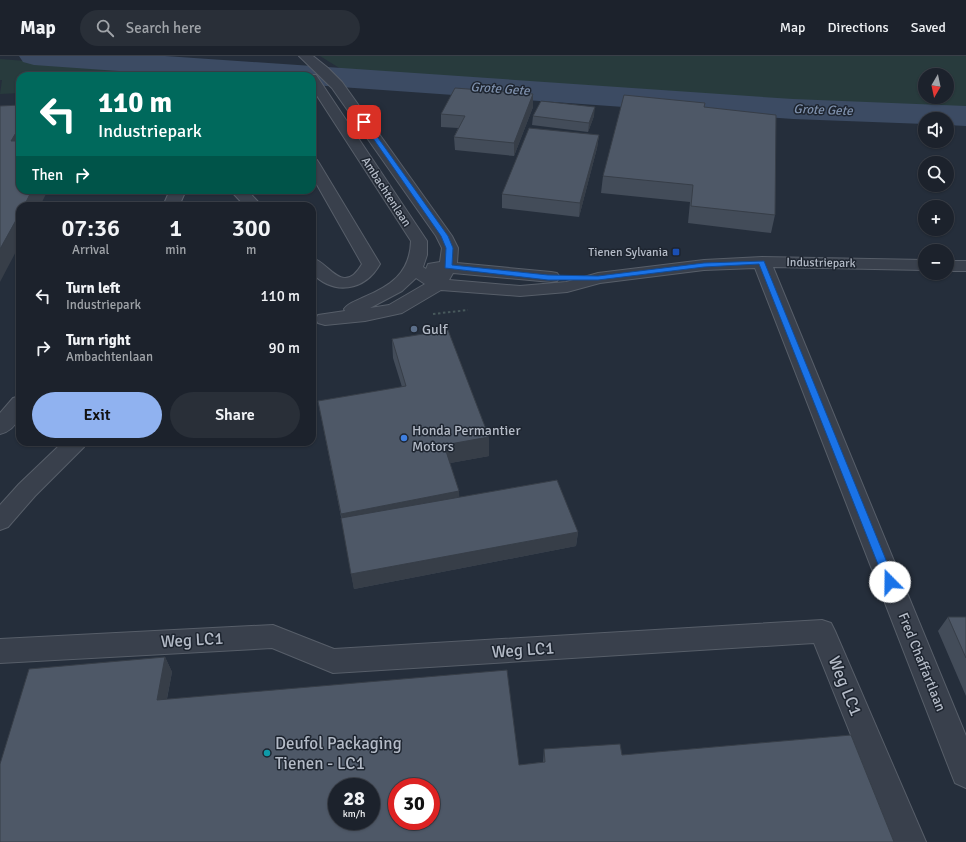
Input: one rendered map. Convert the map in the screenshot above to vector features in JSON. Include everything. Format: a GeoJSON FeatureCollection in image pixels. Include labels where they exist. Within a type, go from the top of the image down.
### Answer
{"type":"FeatureCollection","features":[{"type":"Feature","properties":{"kind":"street","name":"Ambachtenlaan"},"geometry":{"type":"LineString","coordinates":[[316,74],[324,71],[337,85],[444,236],[450,248],[448,267]]}},
{"type":"Feature","properties":{"kind":"street"},"geometry":{"type":"LineString","coordinates":[[316,78],[337,85]]}},
{"type":"Feature","properties":{"kind":"street","name":"Ambachtenlaan"},"geometry":{"type":"LineString","coordinates":[[316,84],[419,241],[419,255],[414,269]]}},
{"type":"Feature","properties":{"kind":"street"},"geometry":{"type":"LineString","coordinates":[[316,170],[371,264],[366,274],[356,281],[342,283],[326,277],[316,267]]}},
{"type":"Feature","properties":{"kind":"street"},"geometry":{"type":"LineString","coordinates":[[242,194],[250,202]]}},
{"type":"Feature","properties":{"kind":"street","name":"Industriepark"},"geometry":{"type":"LineString","coordinates":[[414,269],[448,267],[548,277],[598,278],[704,265],[762,262],[918,265]]}},
{"type":"Feature","properties":{"kind":"street","name":"Fred Chaffartlaan"},"geometry":{"type":"LineString","coordinates":[[762,262],[966,773]]}},
{"type":"Feature","properties":{"kind":"street"},"geometry":{"type":"LineString","coordinates":[[954,266],[966,266]]}},
{"type":"Feature","properties":{"kind":"street"},"geometry":{"type":"LineString","coordinates":[[319,320],[365,315],[395,309],[438,284],[448,267]]}},
{"type":"Feature","properties":{"kind":"street"},"geometry":{"type":"LineString","coordinates":[[319,320],[358,307],[387,293],[408,277],[414,269]]}},
{"type":"Feature","properties":{"kind":"street","name":"Industriepark"},"geometry":{"type":"LineString","coordinates":[[414,269],[438,284],[520,291],[567,287],[598,278]]}},
{"type":"Feature","properties":{"kind":"street"},"geometry":{"type":"LineString","coordinates":[[0,427],[16,407]]}},
{"type":"Feature","properties":{"kind":"street"},"geometry":{"type":"LineString","coordinates":[[0,521],[27,490],[72,446]]}},
{"type":"Feature","properties":{"kind":"street","name":"Weg LC1"},"geometry":{"type":"LineString","coordinates":[[0,651],[273,636],[333,662],[822,631],[910,842]]}},
{"type":"Feature","properties":{"kind":"shaded area"},"geometry":{"type":"Polygon","coordinates":[[[320,56],[966,56],[966,116],[954,116],[954,112],[918,112],[918,114],[793,109],[357,79],[320,56]]]}},
{"type":"Feature","properties":{"kind":"shaded area"},"geometry":{"type":"Polygon","coordinates":[[[0,59],[167,72],[16,72],[16,93],[0,94],[2,80],[0,80],[0,59]]]}},
{"type":"Feature","properties":{"kind":"building"},"geometry":{"type":"Polygon","coordinates":[[[455,88],[533,94],[514,143],[454,137],[465,116],[441,114],[455,88]]]}},
{"type":"Feature","properties":{"kind":"building"},"geometry":{"type":"Polygon","coordinates":[[[624,95],[705,103],[704,107],[776,115],[775,215],[691,206],[693,185],[603,176],[624,95]]]}},
{"type":"Feature","properties":{"kind":"building"},"geometry":{"type":"Polygon","coordinates":[[[541,101],[595,107],[589,123],[533,116],[541,101]]]}},
{"type":"Feature","properties":{"kind":"building"},"geometry":{"type":"Polygon","coordinates":[[[16,105],[16,133],[11,141],[16,141],[16,194],[30,194],[26,202],[16,202],[16,220],[0,249],[0,106],[16,105]]]}},
{"type":"Feature","properties":{"kind":"building"},"geometry":{"type":"Polygon","coordinates":[[[529,128],[599,135],[580,203],[502,194],[529,128]]]}},
{"type":"Feature","properties":{"kind":"building","name":"Honda Permantier Motors"},"geometry":{"type":"Polygon","coordinates":[[[448,330],[489,437],[444,445],[459,491],[341,514],[318,401],[406,386],[392,339],[448,330]]]}},
{"type":"Feature","properties":{"kind":"building"},"geometry":{"type":"Polygon","coordinates":[[[557,480],[578,532],[351,574],[341,518],[557,480]]]}},
{"type":"Feature","properties":{"kind":"building"},"geometry":{"type":"Polygon","coordinates":[[[948,617],[966,617],[966,658],[948,617]]]}},
{"type":"Feature","properties":{"kind":"building","name":"Deufol Packaging Tienen - LC1"},"geometry":{"type":"Polygon","coordinates":[[[165,657],[157,700],[507,670],[519,765],[545,762],[544,749],[620,744],[622,755],[851,735],[894,842],[0,842],[0,764],[29,669],[165,657]]]}},
{"type":"Feature","properties":{"kind":"waterway","name":"Grote Gete"},"geometry":{"type":"LineString","coordinates":[[34,56],[263,72]]}},
{"type":"Feature","properties":{"kind":"waterway","name":"Grote Gete"},"geometry":{"type":"LineString","coordinates":[[316,76],[793,109],[966,116]]}},
{"type":"Feature","properties":{"kind":"place","name":"Tienen Sylvania"},"geometry":{"type":"Point","coordinates":[676,252]}},
{"type":"Feature","properties":{"kind":"place","name":"Gulf"},"geometry":{"type":"Point","coordinates":[414,329]}},
{"type":"Feature","properties":{"kind":"place","name":"Honda Permantier Motors"},"geometry":{"type":"Point","coordinates":[404,438]}},
{"type":"Feature","properties":{"kind":"place","name":"Deufol Packaging Tienen - LC1"},"geometry":{"type":"Point","coordinates":[267,753]}},
{"type":"Feature","properties":{"kind":"route"},"geometry":{"type":"LineString","coordinates":[[364,122],[444,236],[450,248],[448,267],[494,273],[548,277],[598,278],[661,269],[762,262],[890,582]]}}]}
